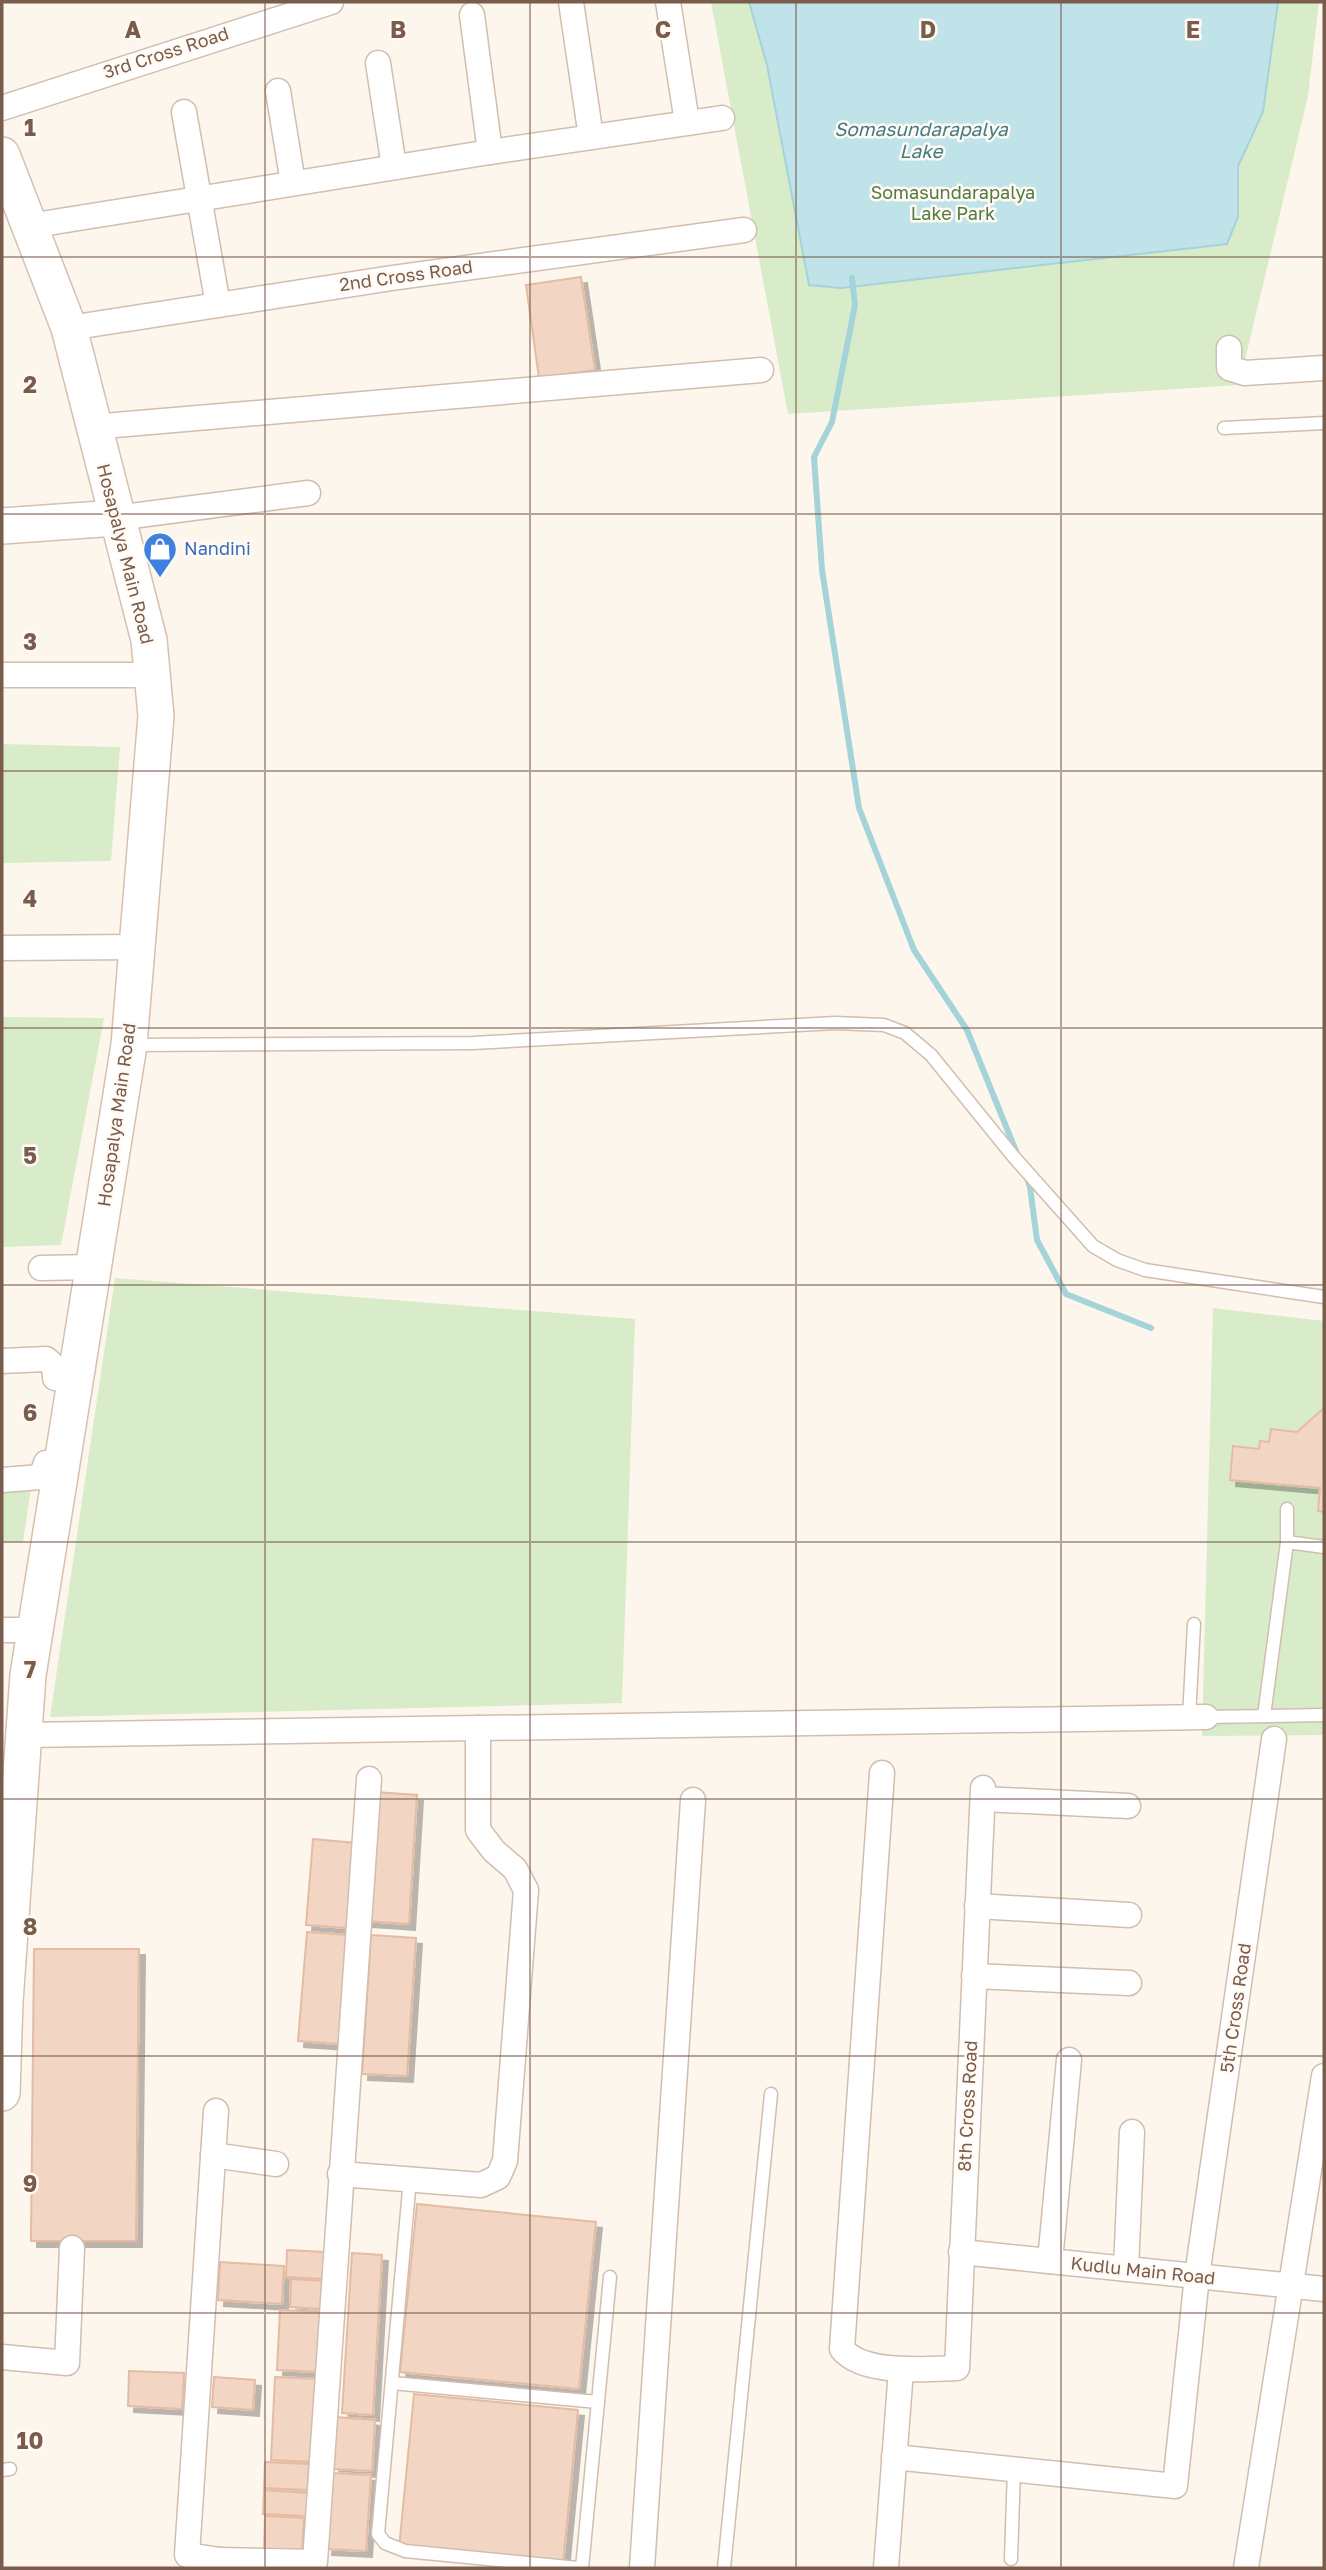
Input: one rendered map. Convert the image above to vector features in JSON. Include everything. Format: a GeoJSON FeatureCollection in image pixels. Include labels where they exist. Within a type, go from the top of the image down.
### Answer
{"type":"FeatureCollection","features":[{"type":"Feature","properties":{"kind":"street","name":"3rd Cross Road"},"geometry":{"type":"LineString","coordinates":[[2,107],[331,2]]}},
{"type":"Feature","properties":{"kind":"street"},"geometry":{"type":"LineString","coordinates":[[571,2],[591,137]]}},
{"type":"Feature","properties":{"kind":"street"},"geometry":{"type":"LineString","coordinates":[[668,2],[687,122]]}},
{"type":"Feature","properties":{"kind":"street"},"geometry":{"type":"LineString","coordinates":[[472,15],[490,152]]}},
{"type":"Feature","properties":{"kind":"street"},"geometry":{"type":"LineString","coordinates":[[378,63],[394,167]]}},
{"type":"Feature","properties":{"kind":"street"},"geometry":{"type":"LineString","coordinates":[[278,91],[293,183]]}},
{"type":"Feature","properties":{"kind":"street"},"geometry":{"type":"LineString","coordinates":[[184,112],[218,305]]}},
{"type":"Feature","properties":{"kind":"street"},"geometry":{"type":"LineString","coordinates":[[29,226],[490,152],[722,118]]}},
{"type":"Feature","properties":{"kind":"street","name":"Hosapalya Main Road"},"geometry":{"type":"LineString","coordinates":[[2,155],[69,328],[92,427],[149,640],[156,716],[129,1045],[63,1461],[19,1630],[24,1735],[5,2002],[2,2093]]}},
{"type":"Feature","properties":{"kind":"street","name":"2nd Cross Road"},"geometry":{"type":"LineString","coordinates":[[69,328],[744,230]]}},
{"type":"Feature","properties":{"kind":"street"},"geometry":{"type":"LineString","coordinates":[[1229,348],[1229,368],[1245,373],[1324,368]]}},
{"type":"Feature","properties":{"kind":"street"},"geometry":{"type":"LineString","coordinates":[[92,427],[761,370]]}},
{"type":"Feature","properties":{"kind":"street"},"geometry":{"type":"LineString","coordinates":[[2,526],[116,518],[308,493]]}},
{"type":"Feature","properties":{"kind":"street"},"geometry":{"type":"LineString","coordinates":[[2,675],[152,675]]}},
{"type":"Feature","properties":{"kind":"street"},"geometry":{"type":"LineString","coordinates":[[2,948],[137,947]]}},
{"type":"Feature","properties":{"kind":"street"},"geometry":{"type":"LineString","coordinates":[[41,1268],[94,1267]]}},
{"type":"Feature","properties":{"kind":"street"},"geometry":{"type":"LineString","coordinates":[[2,1361],[46,1359],[54,1366],[55,1378],[75,1380]]}},
{"type":"Feature","properties":{"kind":"street"},"geometry":{"type":"LineString","coordinates":[[2,1480],[41,1477],[46,1463],[63,1461]]}},
{"type":"Feature","properties":{"kind":"street"},"geometry":{"type":"LineString","coordinates":[[24,1735],[1198,1717]]}},
{"type":"Feature","properties":{"kind":"street"},"geometry":{"type":"LineString","coordinates":[[340,2174],[481,2185],[498,2177],[505,2161],[526,1890],[515,1870],[494,1851],[478,1830],[478,1728]]}},
{"type":"Feature","properties":{"kind":"street","name":"5th Cross Road"},"geometry":{"type":"LineString","coordinates":[[1014,2469],[1175,2486],[1197,2276],[1274,1739]]}},
{"type":"Feature","properties":{"kind":"street"},"geometry":{"type":"LineString","coordinates":[[882,1773],[841,2332],[842,2349],[850,2359],[901,2370],[886,2568]]}},
{"type":"Feature","properties":{"kind":"street"},"geometry":{"type":"LineString","coordinates":[[216,2112],[187,2555],[219,2564],[315,2563],[369,1779]]}},
{"type":"Feature","properties":{"kind":"street","name":"8th Cross Road"},"geometry":{"type":"LineString","coordinates":[[901,2370],[957,2368],[983,1793],[1128,1806]]}},
{"type":"Feature","properties":{"kind":"street"},"geometry":{"type":"LineString","coordinates":[[642,2568],[693,1800]]}},
{"type":"Feature","properties":{"kind":"street"},"geometry":{"type":"LineString","coordinates":[[977,1906],[1129,1915]]}},
{"type":"Feature","properties":{"kind":"street"},"geometry":{"type":"LineString","coordinates":[[974,1976],[1129,1983]]}},
{"type":"Feature","properties":{"kind":"street"},"geometry":{"type":"LineString","coordinates":[[1051,2262],[1069,2060]]}},
{"type":"Feature","properties":{"kind":"street"},"geometry":{"type":"LineString","coordinates":[[1246,2568],[1324,2076]]}},
{"type":"Feature","properties":{"kind":"street"},"geometry":{"type":"LineString","coordinates":[[1126,2269],[1132,2132]]}},
{"type":"Feature","properties":{"kind":"street"},"geometry":{"type":"LineString","coordinates":[[213,2155],[276,2165]]}},
{"type":"Feature","properties":{"kind":"street"},"geometry":{"type":"LineString","coordinates":[[2,2357],[67,2363],[72,2248]]}},
{"type":"Feature","properties":{"kind":"street","name":"Kudlu Main Road"},"geometry":{"type":"LineString","coordinates":[[961,2252],[1324,2289]]}},
{"type":"Feature","properties":{"kind":"street"},"geometry":{"type":"LineString","coordinates":[[894,2457],[1014,2469]]}},
{"type":"Feature","properties":{"kind":"lane"},"geometry":{"type":"LineString","coordinates":[[1224,428],[1324,423]]}},
{"type":"Feature","properties":{"kind":"lane"},"geometry":{"type":"LineString","coordinates":[[129,1045],[473,1043],[835,1023],[884,1025],[905,1033],[931,1055],[1013,1156],[1094,1246],[1117,1260],[1145,1270],[1324,1297]]}},
{"type":"Feature","properties":{"kind":"lane"},"geometry":{"type":"LineString","coordinates":[[1264,1716],[1287,1542],[1287,1509]]}},
{"type":"Feature","properties":{"kind":"lane"},"geometry":{"type":"LineString","coordinates":[[1287,1542],[1324,1547]]}},
{"type":"Feature","properties":{"kind":"lane"},"geometry":{"type":"LineString","coordinates":[[1194,1624],[1198,1717],[1324,1715]]}},
{"type":"Feature","properties":{"kind":"lane"},"geometry":{"type":"LineString","coordinates":[[724,2568],[771,2094]]}},
{"type":"Feature","properties":{"kind":"lane"},"geometry":{"type":"LineString","coordinates":[[410,2179],[378,2533],[385,2543],[405,2551],[580,2568],[610,2277]]}},
{"type":"Feature","properties":{"kind":"lane"},"geometry":{"type":"LineString","coordinates":[[392,2382],[598,2402]]}},
{"type":"Feature","properties":{"kind":"lane"},"geometry":{"type":"LineString","coordinates":[[1011,2559],[1014,2469]]}},
{"type":"Feature","properties":{"kind":"green space","name":"Somasundarapalya Lake Park"},"geometry":{"type":"Polygon","coordinates":[[[711,2],[1319,2],[1308,96],[1239,385],[788,414],[711,2]]]}},
{"type":"Feature","properties":{"kind":"green space"},"geometry":{"type":"Polygon","coordinates":[[[2,744],[120,747],[111,861],[2,863],[2,744]]]}},
{"type":"Feature","properties":{"kind":"green space"},"geometry":{"type":"Polygon","coordinates":[[[2,1017],[104,1018],[61,1245],[2,1247],[2,1017]]]}},
{"type":"Feature","properties":{"kind":"green space"},"geometry":{"type":"Polygon","coordinates":[[[115,1278],[635,1319],[622,1703],[50,1717],[115,1278]]]}},
{"type":"Feature","properties":{"kind":"green space"},"geometry":{"type":"Polygon","coordinates":[[[1213,1308],[1324,1321],[1324,1735],[1202,1736],[1213,1308]]]}},
{"type":"Feature","properties":{"kind":"green space"},"geometry":{"type":"Polygon","coordinates":[[[31,1488],[23,1542],[2,1543],[2,1489],[31,1488]]]}},
{"type":"Feature","properties":{"kind":"water","name":"Somasundarapalya Lake"},"geometry":{"type":"Polygon","coordinates":[[[749,2],[1278,2],[1263,112],[1238,166],[1238,217],[1227,244],[841,288],[809,285],[767,65],[749,2]]]}},
{"type":"Feature","properties":{"kind":"building"},"geometry":{"type":"Polygon","coordinates":[[[581,277],[595,370],[539,378],[526,285],[581,277]]]}},
{"type":"Feature","properties":{"kind":"building"},"geometry":{"type":"Polygon","coordinates":[[[1324,1408],[1324,1512],[1318,1511],[1320,1488],[1230,1480],[1233,1446],[1259,1449],[1260,1441],[1269,1442],[1271,1429],[1297,1432],[1324,1408]]]}},
{"type":"Feature","properties":{"kind":"building"},"geometry":{"type":"Polygon","coordinates":[[[375,1792],[417,1795],[409,1924],[367,1921],[375,1792]]]}},
{"type":"Feature","properties":{"kind":"building"},"geometry":{"type":"Polygon","coordinates":[[[313,1839],[356,1843],[348,1928],[306,1925],[313,1839]]]}},
{"type":"Feature","properties":{"kind":"building"},"geometry":{"type":"Polygon","coordinates":[[[307,1932],[348,1935],[339,2044],[298,2041],[307,1932]]]}},
{"type":"Feature","properties":{"kind":"building"},"geometry":{"type":"Polygon","coordinates":[[[371,1935],[416,1938],[407,2076],[362,2074],[371,1935]]]}},
{"type":"Feature","properties":{"kind":"building"},"geometry":{"type":"Polygon","coordinates":[[[34,1949],[139,1949],[136,2241],[31,2241],[34,1949]]]}},
{"type":"Feature","properties":{"kind":"building"},"geometry":{"type":"Polygon","coordinates":[[[417,2204],[596,2222],[579,2389],[400,2372],[417,2204]]]}},
{"type":"Feature","properties":{"kind":"building"},"geometry":{"type":"Polygon","coordinates":[[[287,2250],[325,2252],[323,2279],[286,2277],[287,2250]]]}},
{"type":"Feature","properties":{"kind":"building"},"geometry":{"type":"Polygon","coordinates":[[[352,2253],[382,2255],[373,2415],[342,2413],[352,2253]]]}},
{"type":"Feature","properties":{"kind":"building"},"geometry":{"type":"Polygon","coordinates":[[[220,2262],[284,2266],[282,2304],[218,2300],[220,2262]]]}},
{"type":"Feature","properties":{"kind":"building"},"geometry":{"type":"Polygon","coordinates":[[[291,2279],[324,2281],[323,2309],[290,2307],[291,2279]]]}},
{"type":"Feature","properties":{"kind":"building"},"geometry":{"type":"Polygon","coordinates":[[[280,2310],[324,2312],[321,2372],[277,2370],[280,2310]]]}},
{"type":"Feature","properties":{"kind":"building"},"geometry":{"type":"Polygon","coordinates":[[[129,2371],[184,2373],[182,2409],[128,2406],[129,2371]]]}},
{"type":"Feature","properties":{"kind":"building"},"geometry":{"type":"Polygon","coordinates":[[[214,2377],[255,2380],[253,2410],[212,2407],[214,2377]]]}},
{"type":"Feature","properties":{"kind":"building"},"geometry":{"type":"Polygon","coordinates":[[[275,2377],[319,2379],[315,2462],[271,2460],[275,2377]]]}},
{"type":"Feature","properties":{"kind":"building"},"geometry":{"type":"Polygon","coordinates":[[[414,2394],[578,2410],[563,2564],[399,2548],[414,2394]]]}},
{"type":"Feature","properties":{"kind":"building"},"geometry":{"type":"Polygon","coordinates":[[[336,2417],[375,2420],[372,2471],[333,2469],[336,2417]]]}},
{"type":"Feature","properties":{"kind":"building"},"geometry":{"type":"Polygon","coordinates":[[[265,2462],[309,2464],[308,2490],[264,2488],[265,2462]]]}},
{"type":"Feature","properties":{"kind":"building"},"geometry":{"type":"Polygon","coordinates":[[[331,2473],[371,2475],[366,2551],[326,2549],[331,2473]]]}},
{"type":"Feature","properties":{"kind":"building"},"geometry":{"type":"Polygon","coordinates":[[[264,2490],[308,2493],[307,2516],[263,2514],[264,2490]]]}},
{"type":"Feature","properties":{"kind":"building"},"geometry":{"type":"Polygon","coordinates":[[[265,2516],[304,2518],[302,2551],[264,2550],[265,2516]]]}},
{"type":"Feature","properties":{"kind":"waterway"},"geometry":{"type":"LineString","coordinates":[[852,278],[855,305],[832,422],[814,457],[822,570],[859,808],[914,950],[967,1030],[1018,1156]]}},
{"type":"Feature","properties":{"kind":"waterway"},"geometry":{"type":"LineString","coordinates":[[1026,1175],[1037,1240],[1066,1294],[1151,1328]]}},
{"type":"Feature","properties":{"kind":"place","name":"Nandini"},"geometry":{"type":"Point","coordinates":[160,579]}}]}
